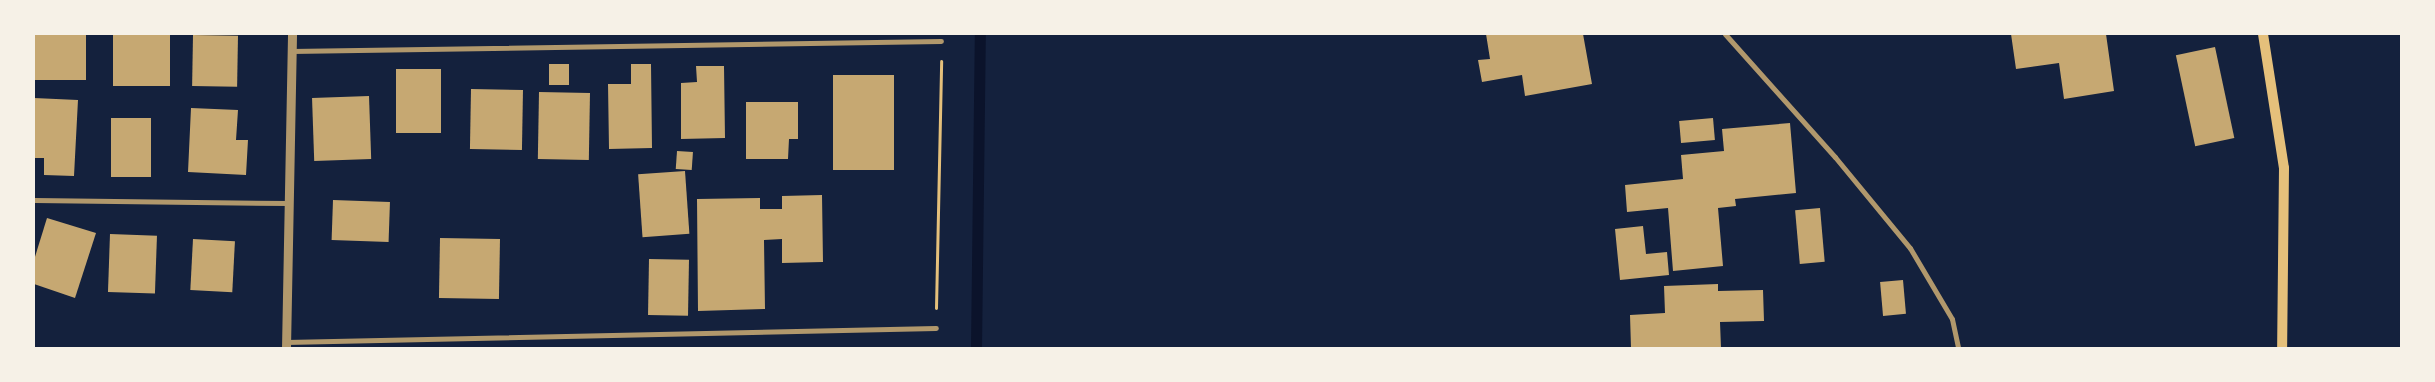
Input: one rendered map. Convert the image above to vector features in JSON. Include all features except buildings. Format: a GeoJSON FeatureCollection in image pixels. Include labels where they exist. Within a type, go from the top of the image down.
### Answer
{"type":"FeatureCollection","features":[{"type":"Feature","properties":{"kind":"main road"},"geometry":{"type":"LineString","coordinates":[[2263,34],[2284,168],[2282,348]]}},
{"type":"Feature","properties":{"kind":"street"},"geometry":{"type":"LineString","coordinates":[[292,34],[286,345],[936,328]]}},
{"type":"Feature","properties":{"kind":"street"},"geometry":{"type":"LineString","coordinates":[[1725,34],[1834,157],[1910,248],[1952,319],[1958,348]]}},
{"type":"Feature","properties":{"kind":"street"},"geometry":{"type":"LineString","coordinates":[[291,52],[941,41]]}},
{"type":"Feature","properties":{"kind":"street"},"geometry":{"type":"LineString","coordinates":[[34,200],[288,203]]}},
{"type":"Feature","properties":{"kind":"path"},"geometry":{"type":"LineString","coordinates":[[936,328],[941,41]]}},
{"type":"Feature","properties":{"kind":"waterway"},"geometry":{"type":"LineString","coordinates":[[976,348],[980,34]]}}]}
